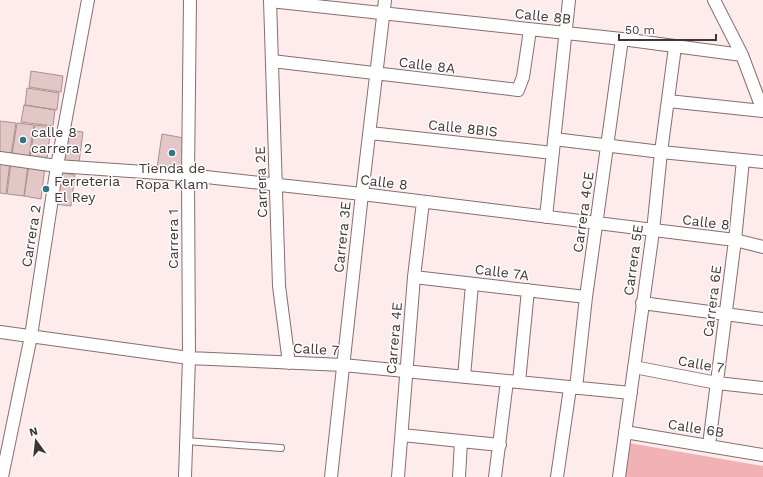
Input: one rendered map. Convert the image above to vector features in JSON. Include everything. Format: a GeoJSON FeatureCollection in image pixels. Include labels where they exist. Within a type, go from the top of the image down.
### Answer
{"type":"FeatureCollection","features":[{"type":"Feature","properties":{"kind":"street","name":"Carrera 2"},"geometry":{"type":"LineString","coordinates":[[2,477],[31,336],[57,166],[88,0]]}},
{"type":"Feature","properties":{"kind":"street","name":"Carrera 1"},"geometry":{"type":"LineString","coordinates":[[185,477],[188,358],[190,0]]}},
{"type":"Feature","properties":{"kind":"street","name":"Carrera 3E"},"geometry":{"type":"LineString","coordinates":[[331,477],[385,0]]}},
{"type":"Feature","properties":{"kind":"street"},"geometry":{"type":"LineString","coordinates":[[546,217],[570,0]]}},
{"type":"Feature","properties":{"kind":"street"},"geometry":{"type":"LineString","coordinates":[[668,101],[763,111],[742,55],[714,0]]}},
{"type":"Feature","properties":{"kind":"street","name":"Calle 8B"},"geometry":{"type":"LineString","coordinates":[[270,1],[622,40],[742,55]]}},
{"type":"Feature","properties":{"kind":"street","name":"Carrera 2E"},"geometry":{"type":"LineString","coordinates":[[270,1],[279,286],[289,363]]}},
{"type":"Feature","properties":{"kind":"street","name":"Calle 8A"},"geometry":{"type":"LineString","coordinates":[[272,62],[518,90],[523,77],[530,30]]}},
{"type":"Feature","properties":{"kind":"street","name":"Carrera 4CE"},"geometry":{"type":"LineString","coordinates":[[557,477],[573,388],[622,40]]}},
{"type":"Feature","properties":{"kind":"street","name":"Carrera 5E"},"geometry":{"type":"LineString","coordinates":[[619,477],[653,230],[674,47]]}},
{"type":"Feature","properties":{"kind":"street","name":"Calle 8BIS"},"geometry":{"type":"LineString","coordinates":[[370,133],[553,153]]}},
{"type":"Feature","properties":{"kind":"street"},"geometry":{"type":"LineString","coordinates":[[554,139],[661,152],[763,162]]}},
{"type":"Feature","properties":{"kind":"street","name":"Calle 8"},"geometry":{"type":"LineString","coordinates":[[0,158],[57,166],[188,175],[362,194],[735,240],[763,247]]}},
{"type":"Feature","properties":{"kind":"street","name":"Carrera 6E"},"geometry":{"type":"LineString","coordinates":[[709,445],[735,240],[743,160]]}},
{"type":"Feature","properties":{"kind":"street","name":"Carrera 4E"},"geometry":{"type":"LineString","coordinates":[[398,477],[414,277],[423,202]]}},
{"type":"Feature","properties":{"kind":"street","name":"Calle 7A"},"geometry":{"type":"LineString","coordinates":[[414,277],[586,297]]}},
{"type":"Feature","properties":{"kind":"street"},"geometry":{"type":"LineString","coordinates":[[464,377],[472,284]]}},
{"type":"Feature","properties":{"kind":"street"},"geometry":{"type":"LineString","coordinates":[[519,382],[528,290]]}},
{"type":"Feature","properties":{"kind":"street"},"geometry":{"type":"LineString","coordinates":[[642,303],[763,319]]}},
{"type":"Feature","properties":{"kind":"street","name":"Calle 7"},"geometry":{"type":"LineString","coordinates":[[0,332],[188,358],[343,366],[631,393]]}},
{"type":"Feature","properties":{"kind":"street","name":"Calle 7"},"geometry":{"type":"LineString","coordinates":[[634,367],[717,383],[763,388]]}},
{"type":"Feature","properties":{"kind":"street"},"geometry":{"type":"LineString","coordinates":[[495,477],[507,381]]}},
{"type":"Feature","properties":{"kind":"street","name":"Calle 6B"},"geometry":{"type":"LineString","coordinates":[[625,432],[763,455]]}},
{"type":"Feature","properties":{"kind":"street"},"geometry":{"type":"LineString","coordinates":[[402,435],[500,445]]}},
{"type":"Feature","properties":{"kind":"street"},"geometry":{"type":"LineString","coordinates":[[459,477],[461,441]]}},
{"type":"Feature","properties":{"kind":"lane"},"geometry":{"type":"LineString","coordinates":[[186,440],[282,448]]}},
{"type":"Feature","properties":{"kind":"shaded area"},"geometry":{"type":"Polygon","coordinates":[[[623,442],[763,466],[763,477],[619,477],[623,442]]]}},
{"type":"Feature","properties":{"kind":"building","name":"calle 8 carrera 2"},"geometry":{"type":"Polygon","coordinates":[[[31,71],[63,76],[61,92],[29,87],[31,71]]]}},
{"type":"Feature","properties":{"kind":"building","name":"calle 8 carrera 2"},"geometry":{"type":"Polygon","coordinates":[[[27,88],[59,93],[57,110],[25,105],[27,88]]]}},
{"type":"Feature","properties":{"kind":"building","name":"calle 8 carrera 2"},"geometry":{"type":"Polygon","coordinates":[[[24,105],[55,110],[53,126],[21,122],[24,105]]]}},
{"type":"Feature","properties":{"kind":"building","name":"calle 8 carrera 2"},"geometry":{"type":"Polygon","coordinates":[[[0,121],[16,123],[11,155],[0,153],[0,121]]]}},
{"type":"Feature","properties":{"kind":"building","name":"calle 8 carrera 2"},"geometry":{"type":"Polygon","coordinates":[[[17,123],[34,125],[29,157],[12,155],[17,123]]]}},
{"type":"Feature","properties":{"kind":"building","name":"calle 8 carrera 2"},"geometry":{"type":"Polygon","coordinates":[[[35,125],[51,127],[47,159],[30,157],[35,125]]]}},
{"type":"Feature","properties":{"kind":"building","name":"calle 8 carrera 2"},"geometry":{"type":"Polygon","coordinates":[[[66,130],[83,132],[79,163],[62,161],[66,130]]]}},
{"type":"Feature","properties":{"kind":"building","name":"Tienda de Ropa Klam"},"geometry":{"type":"Polygon","coordinates":[[[162,134],[184,138],[183,169],[157,168],[162,134]]]}},
{"type":"Feature","properties":{"kind":"building","name":"calle 8 carrera 2"},"geometry":{"type":"Polygon","coordinates":[[[0,161],[10,162],[6,194],[0,193],[0,161]]]}},
{"type":"Feature","properties":{"kind":"building","name":"calle 8 carrera 2"},"geometry":{"type":"Polygon","coordinates":[[[11,162],[28,165],[24,196],[7,194],[11,162]]]}},
{"type":"Feature","properties":{"kind":"building","name":"calle 8 carrera 2"},"geometry":{"type":"Polygon","coordinates":[[[29,165],[45,167],[41,199],[24,196],[29,165]]]}},
{"type":"Feature","properties":{"kind":"building","name":"calle 8 carrera 2"},"geometry":{"type":"Polygon","coordinates":[[[58,172],[75,175],[71,206],[54,204],[58,172]]]}},
{"type":"Feature","properties":{"kind":"place","name":"calle 8 carrera 2"},"geometry":{"type":"Point","coordinates":[23,140]}},
{"type":"Feature","properties":{"kind":"place","name":"Tienda de Ropa Klam"},"geometry":{"type":"Point","coordinates":[172,153]}},
{"type":"Feature","properties":{"kind":"place","name":"Ferreteria El Rey"},"geometry":{"type":"Point","coordinates":[46,189]}}]}
